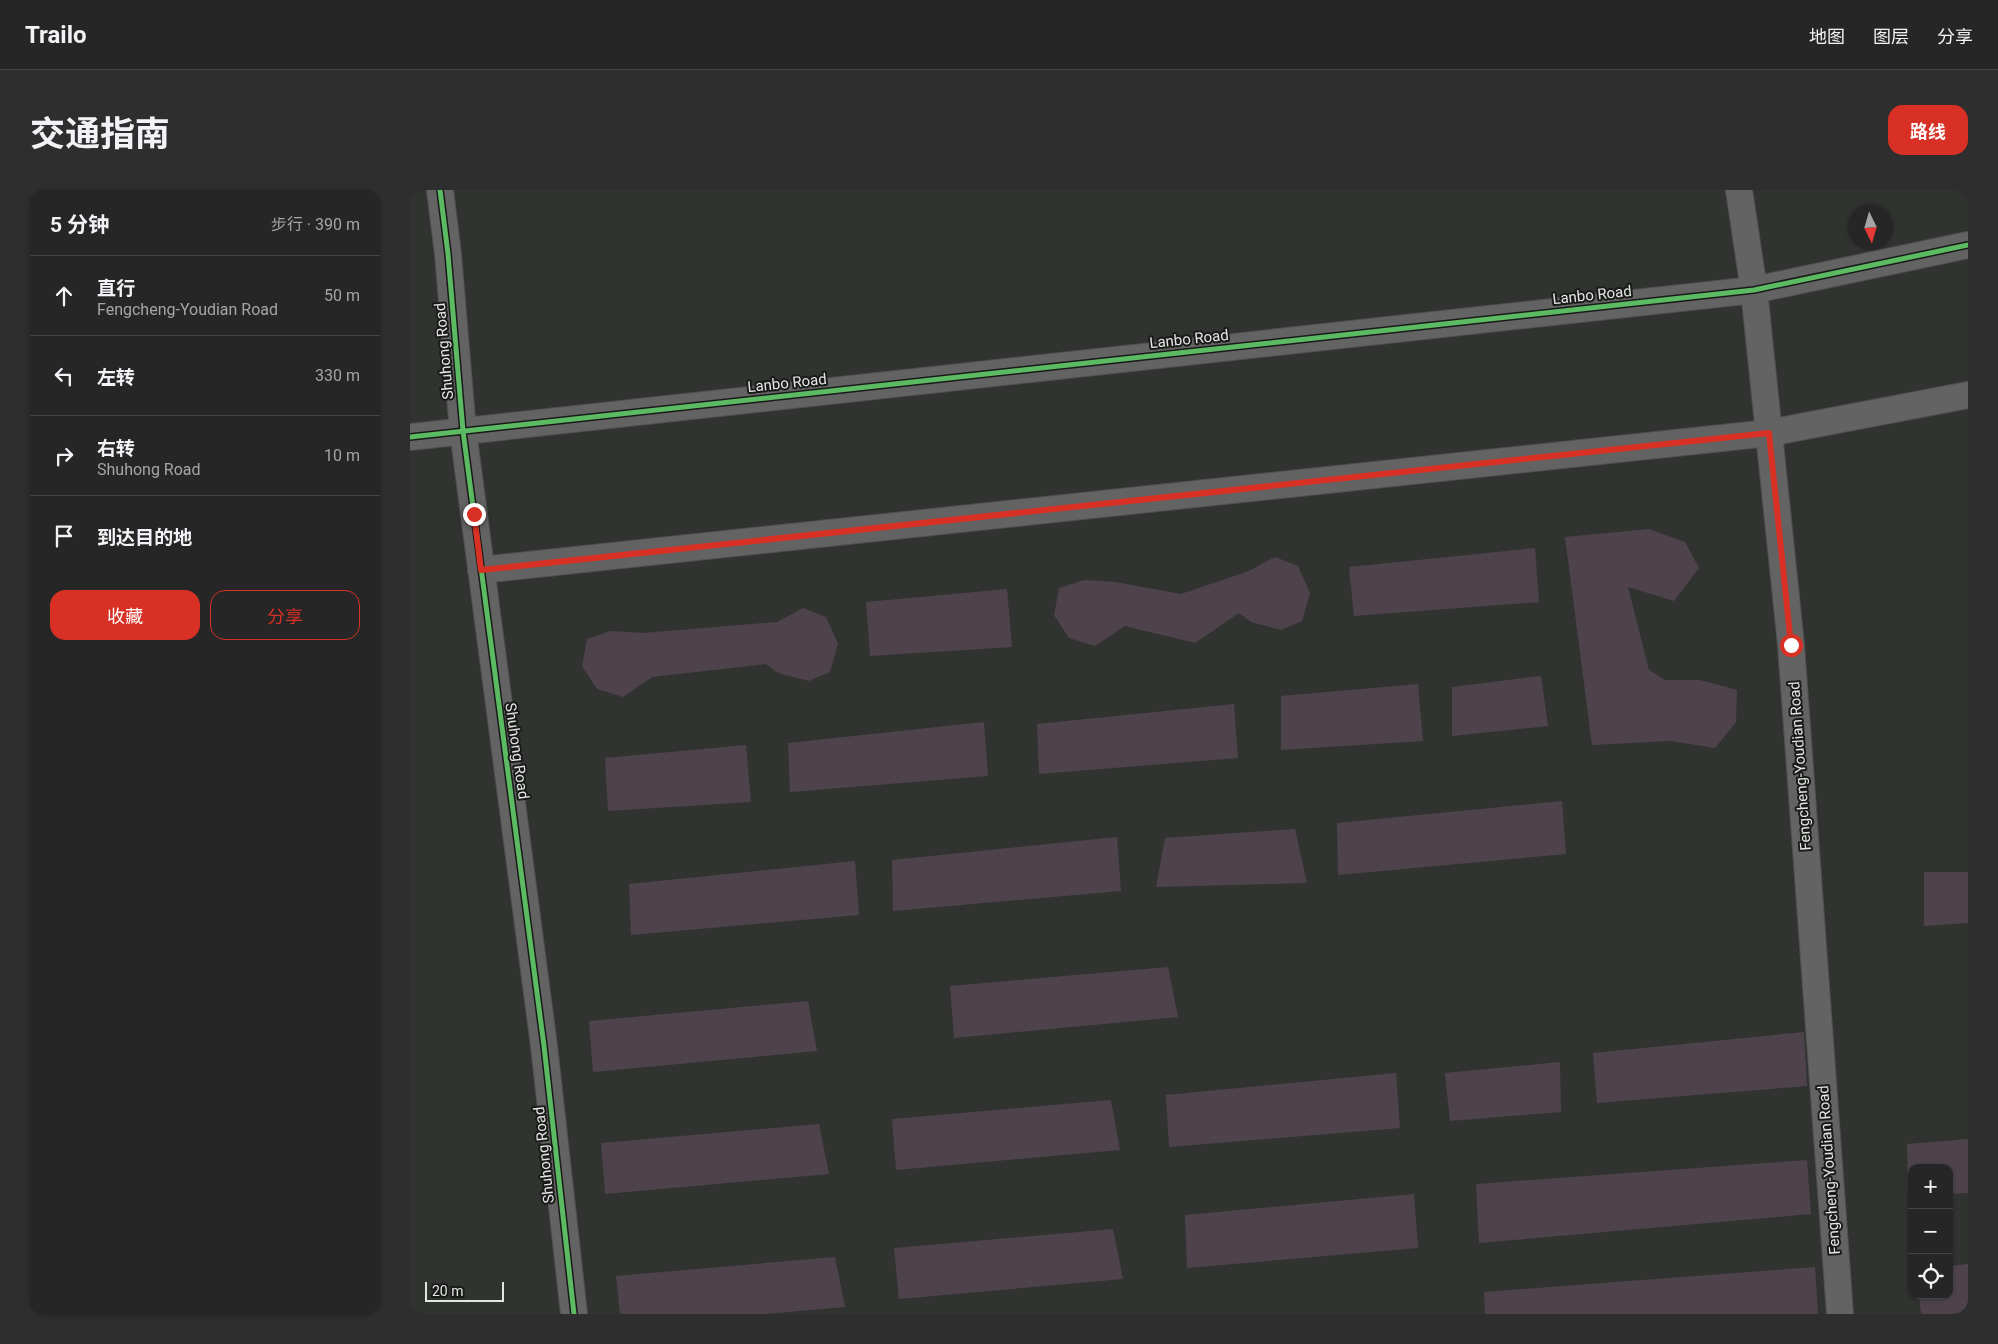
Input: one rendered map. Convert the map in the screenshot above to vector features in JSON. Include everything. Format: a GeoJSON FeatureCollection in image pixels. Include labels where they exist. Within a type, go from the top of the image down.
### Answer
{"type":"FeatureCollection","features":[{"type":"Feature","properties":{"kind":"street","name":"Shuhong Road"},"geometry":{"type":"LineString","coordinates":[[440,190],[448,254],[463,431],[544,1046],[574,1314]]}},
{"type":"Feature","properties":{"kind":"street","name":"Fengcheng-Youdian Road"},"geometry":{"type":"LineString","coordinates":[[1739,190],[1754,290],[1791,645],[1840,1314]]}},
{"type":"Feature","properties":{"kind":"street","name":"Lanbo Road"},"geometry":{"type":"LineString","coordinates":[[410,437],[1754,290],[1968,245]]}},
{"type":"Feature","properties":{"kind":"street"},"geometry":{"type":"LineString","coordinates":[[481,570],[1769,433],[1968,395]]}},
{"type":"Feature","properties":{"kind":"building"},"geometry":{"type":"Polygon","coordinates":[[[1649,529],[1685,542],[1699,568],[1674,601],[1628,587],[1649,670],[1665,680],[1700,680],[1737,690],[1736,722],[1715,748],[1671,741],[1592,745],[1565,537],[1649,529]]]}},
{"type":"Feature","properties":{"kind":"building"},"geometry":{"type":"Polygon","coordinates":[[[1535,548],[1539,602],[1354,616],[1349,567],[1535,548]]]}},
{"type":"Feature","properties":{"kind":"building"},"geometry":{"type":"Polygon","coordinates":[[[1275,557],[1298,566],[1310,593],[1302,621],[1281,630],[1251,622],[1239,613],[1195,643],[1125,626],[1095,646],[1069,638],[1054,615],[1059,588],[1084,580],[1115,582],[1181,594],[1249,571],[1275,557]]]}},
{"type":"Feature","properties":{"kind":"building"},"geometry":{"type":"Polygon","coordinates":[[[1007,589],[1012,647],[870,656],[866,602],[1007,589]]]}},
{"type":"Feature","properties":{"kind":"building"},"geometry":{"type":"Polygon","coordinates":[[[803,608],[826,617],[838,644],[830,672],[809,681],[778,673],[766,664],[652,677],[623,697],[597,689],[582,666],[587,639],[611,631],[643,633],[777,622],[803,608]]]}},
{"type":"Feature","properties":{"kind":"building"},"geometry":{"type":"Polygon","coordinates":[[[1541,676],[1548,726],[1452,736],[1452,687],[1541,676]]]}},
{"type":"Feature","properties":{"kind":"building"},"geometry":{"type":"Polygon","coordinates":[[[1418,684],[1423,741],[1281,750],[1281,696],[1418,684]]]}},
{"type":"Feature","properties":{"kind":"building"},"geometry":{"type":"Polygon","coordinates":[[[1234,704],[1238,758],[1039,774],[1037,724],[1234,704]]]}},
{"type":"Feature","properties":{"kind":"building"},"geometry":{"type":"Polygon","coordinates":[[[984,722],[988,776],[790,792],[788,743],[984,722]]]}},
{"type":"Feature","properties":{"kind":"building"},"geometry":{"type":"Polygon","coordinates":[[[746,745],[751,802],[608,811],[605,758],[746,745]]]}},
{"type":"Feature","properties":{"kind":"building"},"geometry":{"type":"Polygon","coordinates":[[[1562,801],[1566,854],[1338,875],[1337,823],[1562,801]]]}},
{"type":"Feature","properties":{"kind":"building"},"geometry":{"type":"Polygon","coordinates":[[[1295,829],[1307,883],[1156,887],[1165,838],[1295,829]]]}},
{"type":"Feature","properties":{"kind":"building"},"geometry":{"type":"Polygon","coordinates":[[[1117,837],[1121,891],[893,911],[892,860],[1117,837]]]}},
{"type":"Feature","properties":{"kind":"building"},"geometry":{"type":"Polygon","coordinates":[[[855,861],[859,915],[631,935],[629,884],[855,861]]]}},
{"type":"Feature","properties":{"kind":"building"},"geometry":{"type":"Polygon","coordinates":[[[1924,872],[1968,872],[1968,923],[1924,926],[1924,872]]]}},
{"type":"Feature","properties":{"kind":"building"},"geometry":{"type":"Polygon","coordinates":[[[1168,967],[1178,1017],[954,1038],[950,986],[1168,967]]]}},
{"type":"Feature","properties":{"kind":"building"},"geometry":{"type":"Polygon","coordinates":[[[808,1001],[817,1051],[593,1072],[589,1021],[808,1001]]]}},
{"type":"Feature","properties":{"kind":"building"},"geometry":{"type":"Polygon","coordinates":[[[1804,1032],[1807,1086],[1597,1103],[1593,1053],[1804,1032]]]}},
{"type":"Feature","properties":{"kind":"building"},"geometry":{"type":"Polygon","coordinates":[[[1560,1062],[1561,1112],[1450,1121],[1445,1073],[1560,1062]]]}},
{"type":"Feature","properties":{"kind":"building"},"geometry":{"type":"Polygon","coordinates":[[[1396,1073],[1400,1128],[1169,1147],[1166,1095],[1396,1073]]]}},
{"type":"Feature","properties":{"kind":"building"},"geometry":{"type":"Polygon","coordinates":[[[1111,1100],[1120,1150],[896,1170],[892,1119],[1111,1100]]]}},
{"type":"Feature","properties":{"kind":"building"},"geometry":{"type":"Polygon","coordinates":[[[819,1124],[829,1174],[605,1194],[601,1143],[819,1124]]]}},
{"type":"Feature","properties":{"kind":"building"},"geometry":{"type":"Polygon","coordinates":[[[1968,1139],[1968,1193],[1953,1194],[1953,1164],[1908,1164],[1908,1197],[1907,1144],[1968,1139]]]}},
{"type":"Feature","properties":{"kind":"building"},"geometry":{"type":"Polygon","coordinates":[[[1807,1160],[1811,1214],[1479,1243],[1476,1184],[1807,1160]]]}},
{"type":"Feature","properties":{"kind":"building"},"geometry":{"type":"Polygon","coordinates":[[[1414,1194],[1418,1248],[1187,1268],[1185,1215],[1414,1194]]]}},
{"type":"Feature","properties":{"kind":"building"},"geometry":{"type":"Polygon","coordinates":[[[1113,1229],[1123,1279],[899,1299],[894,1248],[1113,1229]]]}},
{"type":"Feature","properties":{"kind":"building"},"geometry":{"type":"Polygon","coordinates":[[[835,1257],[845,1307],[765,1314],[620,1314],[616,1276],[835,1257]]]}},
{"type":"Feature","properties":{"kind":"building"},"geometry":{"type":"Polygon","coordinates":[[[1968,1264],[1968,1314],[1921,1314],[1919,1299],[1953,1299],[1953,1266],[1968,1264]]]}},
{"type":"Feature","properties":{"kind":"building"},"geometry":{"type":"Polygon","coordinates":[[[1815,1267],[1818,1314],[1485,1314],[1484,1292],[1815,1267]]]}},
{"type":"Feature","properties":{"kind":"cycle path"},"geometry":{"type":"LineString","coordinates":[[440,190],[448,254],[463,431],[544,1046],[574,1314]]}},
{"type":"Feature","properties":{"kind":"cycle path"},"geometry":{"type":"LineString","coordinates":[[410,437],[1754,290],[1968,245]]}},
{"type":"Feature","properties":{"kind":"route"},"geometry":{"type":"LineString","coordinates":[[474,514],[481,570],[1769,433],[1791,645]]}}]}
